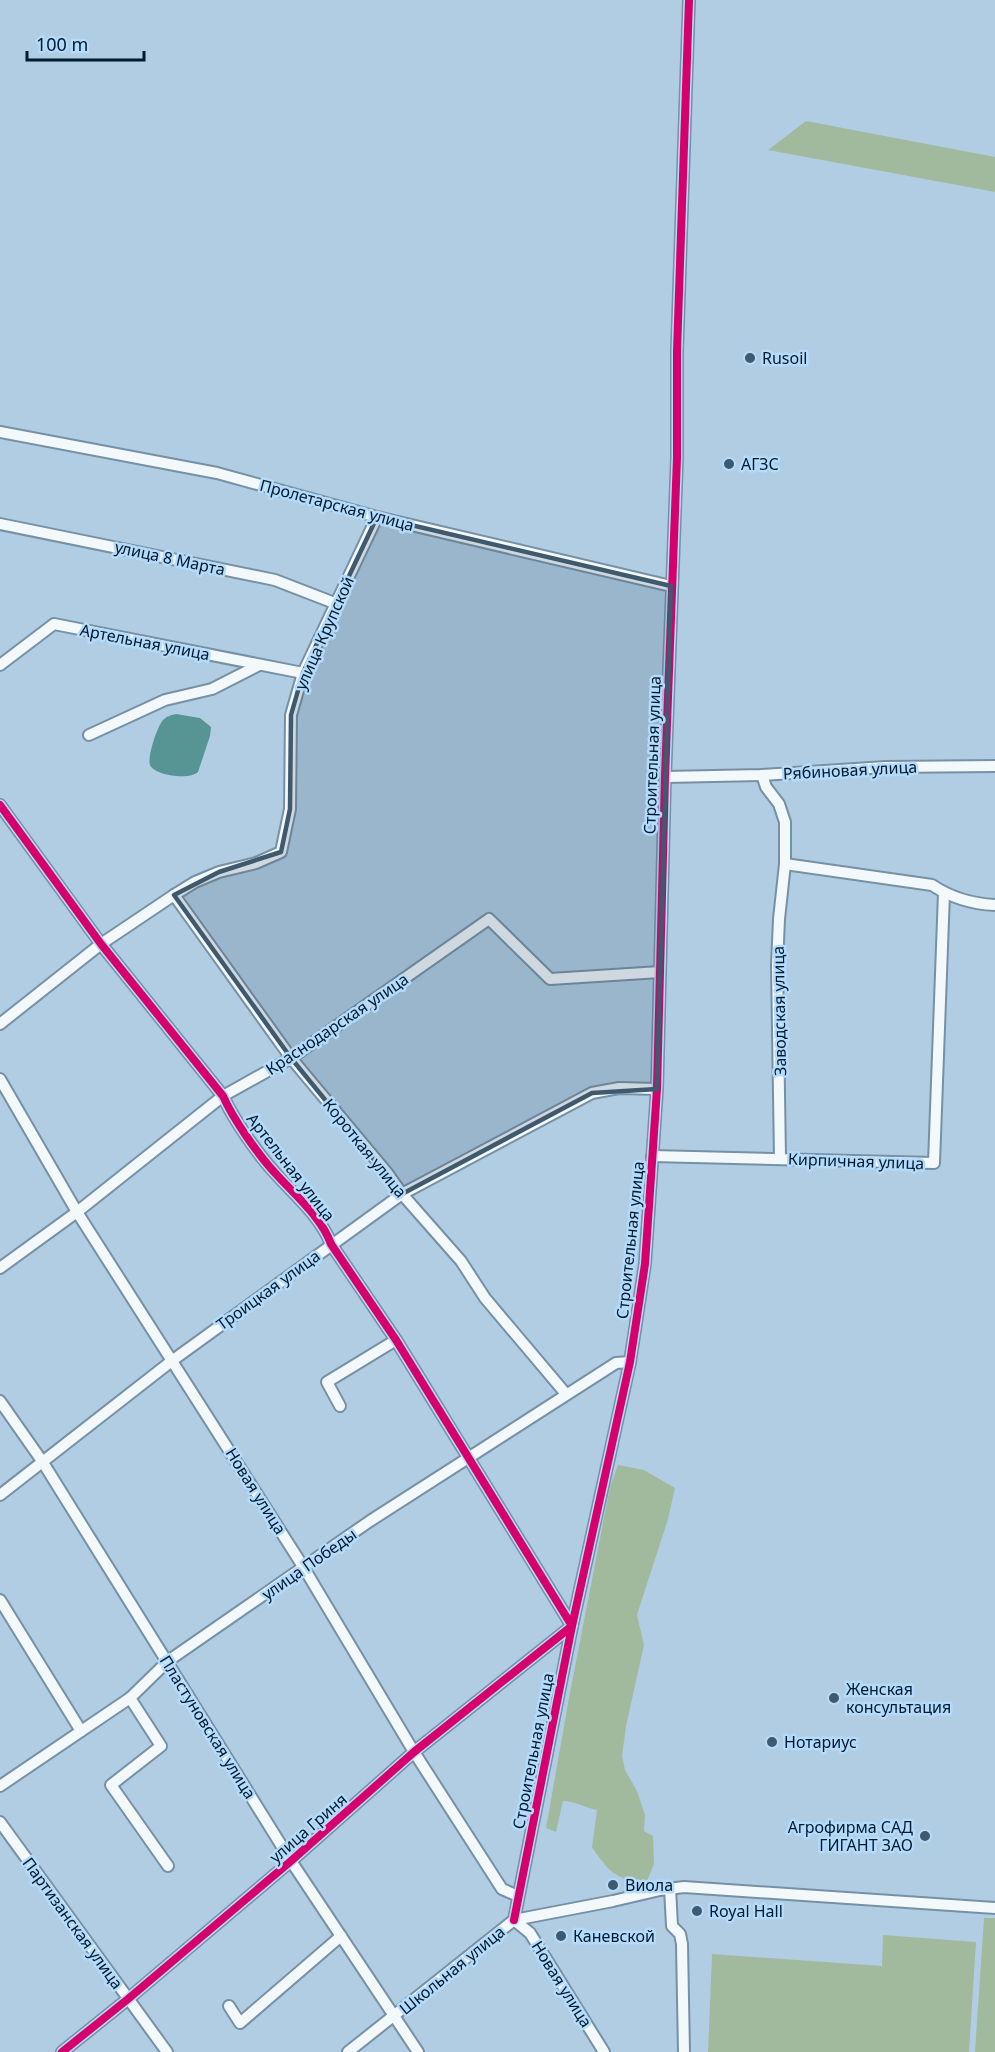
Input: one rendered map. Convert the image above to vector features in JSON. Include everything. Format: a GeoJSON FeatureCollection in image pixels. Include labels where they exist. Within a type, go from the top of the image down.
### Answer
{"type":"FeatureCollection","features":[{"type":"Feature","properties":{"kind":"street","name":"Строительная улица"},"geometry":{"type":"LineString","coordinates":[[514,1920],[572,1626],[630,1362],[645,1264],[657,1089],[689,0]]}},
{"type":"Feature","properties":{"kind":"street","name":"Пролетарская улица"},"geometry":{"type":"LineString","coordinates":[[0,432],[217,473],[377,517],[671,586]]}},
{"type":"Feature","properties":{"kind":"street","name":"улица Крупской"},"geometry":{"type":"LineString","coordinates":[[0,1024],[101,944],[195,882],[219,872],[256,863],[281,852],[291,809],[291,715],[303,673],[377,517]]}},
{"type":"Feature","properties":{"kind":"street","name":"улица 8 Марта"},"geometry":{"type":"LineString","coordinates":[[0,524],[274,580],[337,604]]}},
{"type":"Feature","properties":{"kind":"street","name":"Артельная улица"},"geometry":{"type":"LineString","coordinates":[[0,665],[54,624],[303,673]]}},
{"type":"Feature","properties":{"kind":"street"},"geometry":{"type":"LineString","coordinates":[[89,735],[165,700],[212,689],[259,665]]}},
{"type":"Feature","properties":{"kind":"street","name":"Рябиновая улица"},"geometry":{"type":"LineString","coordinates":[[665,777],[762,775],[886,767],[995,766]]}},
{"type":"Feature","properties":{"kind":"street","name":"Заводская улица"},"geometry":{"type":"LineString","coordinates":[[762,775],[766,787],[779,804],[785,822],[785,864],[777,965],[780,1158]]}},
{"type":"Feature","properties":{"kind":"street","name":"Артельная улица"},"geometry":{"type":"LineString","coordinates":[[0,805],[101,944],[223,1096],[229,1109],[275,1174],[291,1189],[327,1234],[331,1244],[396,1340],[572,1626]]}},
{"type":"Feature","properties":{"kind":"street"},"geometry":{"type":"LineString","coordinates":[[785,864],[932,885],[944,893],[982,904],[995,905]]}},
{"type":"Feature","properties":{"kind":"street","name":"Кирпичная улица"},"geometry":{"type":"LineString","coordinates":[[652,1156],[934,1163],[944,893]]}},
{"type":"Feature","properties":{"kind":"street","name":"Короткая улица"},"geometry":{"type":"LineString","coordinates":[[174,895],[291,1058],[388,1174],[402,1194],[461,1261],[485,1298],[566,1394]]}},
{"type":"Feature","properties":{"kind":"street","name":"Краснодарская улица"},"geometry":{"type":"LineString","coordinates":[[0,1268],[77,1212],[223,1096],[291,1058],[489,919],[550,979],[660,972]]}},
{"type":"Feature","properties":{"kind":"street","name":"Новая улица"},"geometry":{"type":"LineString","coordinates":[[0,1079],[77,1212],[304,1568],[414,1752],[502,1889],[518,1896]]}},
{"type":"Feature","properties":{"kind":"street","name":"Троицкая улица"},"geometry":{"type":"LineString","coordinates":[[0,1495],[173,1360],[402,1194],[592,1093],[619,1088],[657,1089]]}},
{"type":"Feature","properties":{"kind":"street"},"geometry":{"type":"LineString","coordinates":[[340,1406],[327,1382],[396,1340]]}},
{"type":"Feature","properties":{"kind":"street","name":"улица Победы"},"geometry":{"type":"LineString","coordinates":[[0,1786],[130,1698],[168,1661],[370,1521],[616,1362],[630,1362]]}},
{"type":"Feature","properties":{"kind":"street","name":"Пластуновская улица"},"geometry":{"type":"LineString","coordinates":[[0,1401],[42,1461],[291,1861],[418,2052]]}},
{"type":"Feature","properties":{"kind":"street"},"geometry":{"type":"LineString","coordinates":[[0,1600],[81,1731]]}},
{"type":"Feature","properties":{"kind":"street","name":"улица Гриня"},"geometry":{"type":"LineString","coordinates":[[62,2052],[291,1861],[414,1752],[572,1626]]}},
{"type":"Feature","properties":{"kind":"street"},"geometry":{"type":"LineString","coordinates":[[130,1698],[160,1746],[111,1785],[168,1866]]}},
{"type":"Feature","properties":{"kind":"street","name":"Партизанская улица"},"geometry":{"type":"LineString","coordinates":[[0,1822],[167,2052]]}},
{"type":"Feature","properties":{"kind":"street","name":"Школьная улица"},"geometry":{"type":"LineString","coordinates":[[348,2052],[514,1920],[684,1887],[995,1908]]}},
{"type":"Feature","properties":{"kind":"street"},"geometry":{"type":"LineString","coordinates":[[670,1888],[672,1926],[680,1934],[682,1944],[684,2052]]}},
{"type":"Feature","properties":{"kind":"street","name":"Новая улица"},"geometry":{"type":"LineString","coordinates":[[514,1920],[530,1933],[604,2052]]}},
{"type":"Feature","properties":{"kind":"street"},"geometry":{"type":"LineString","coordinates":[[229,2007],[240,2023],[341,1936]]}},
{"type":"Feature","properties":{"kind":"highlighted area"},"geometry":{"type":"Polygon","coordinates":[[[377,517],[671,586],[657,1089],[592,1093],[402,1194],[291,1058],[174,895],[219,872],[281,852],[290,809],[291,715],[303,673],[377,517]]]}},
{"type":"Feature","properties":{"kind":"shaded area"},"geometry":{"type":"Polygon","coordinates":[[[806,121],[995,157],[995,192],[768,150],[806,121]]]}},
{"type":"Feature","properties":{"kind":"shaded area"},"geometry":{"type":"Polygon","coordinates":[[[176,714],[200,718],[211,727],[198,772],[188,776],[173,776],[158,772],[153,769],[149,761],[155,735],[163,720],[176,714]]]}},
{"type":"Feature","properties":{"kind":"shaded area"},"geometry":{"type":"Polygon","coordinates":[[[618,1465],[644,1470],[675,1488],[668,1519],[637,1615],[644,1645],[626,1726],[622,1756],[625,1770],[637,1791],[645,1815],[644,1831],[653,1836],[654,1864],[646,1883],[620,1877],[614,1873],[592,1847],[597,1810],[563,1801],[556,1832],[546,1828],[610,1487],[618,1465]]]}},
{"type":"Feature","properties":{"kind":"shaded area"},"geometry":{"type":"Polygon","coordinates":[[[984,1918],[995,1918],[995,2052],[975,2052],[984,1918]]]}},
{"type":"Feature","properties":{"kind":"shaded area"},"geometry":{"type":"Polygon","coordinates":[[[883,1935],[976,1942],[969,2052],[708,2052],[712,1954],[882,1966],[883,1935]]]}},
{"type":"Feature","properties":{"kind":"cycle path"},"geometry":{"type":"LineString","coordinates":[[514,1920],[572,1626],[630,1362],[645,1264],[657,1089],[689,0]]}},
{"type":"Feature","properties":{"kind":"cycle path"},"geometry":{"type":"LineString","coordinates":[[0,805],[101,944],[223,1096],[240,1126],[262,1157],[321,1225],[331,1244],[396,1340],[572,1626],[414,1752],[291,1861],[62,2052]]}},
{"type":"Feature","properties":{"kind":"place","name":"Rusoil"},"geometry":{"type":"Point","coordinates":[750,358]}},
{"type":"Feature","properties":{"kind":"place","name":"АГЗС"},"geometry":{"type":"Point","coordinates":[729,464]}},
{"type":"Feature","properties":{"kind":"place","name":"Женская консультация"},"geometry":{"type":"Point","coordinates":[834,1698]}},
{"type":"Feature","properties":{"kind":"place","name":"Нотариус"},"geometry":{"type":"Point","coordinates":[772,1742]}},
{"type":"Feature","properties":{"kind":"place","name":"Агрофирма САД ГИГАНТ ЗАО"},"geometry":{"type":"Point","coordinates":[925,1836]}},
{"type":"Feature","properties":{"kind":"place","name":"Виола"},"geometry":{"type":"Point","coordinates":[613,1885]}},
{"type":"Feature","properties":{"kind":"place","name":"Royal Hall"},"geometry":{"type":"Point","coordinates":[697,1911]}},
{"type":"Feature","properties":{"kind":"place","name":"Каневской"},"geometry":{"type":"Point","coordinates":[561,1936]}}]}
